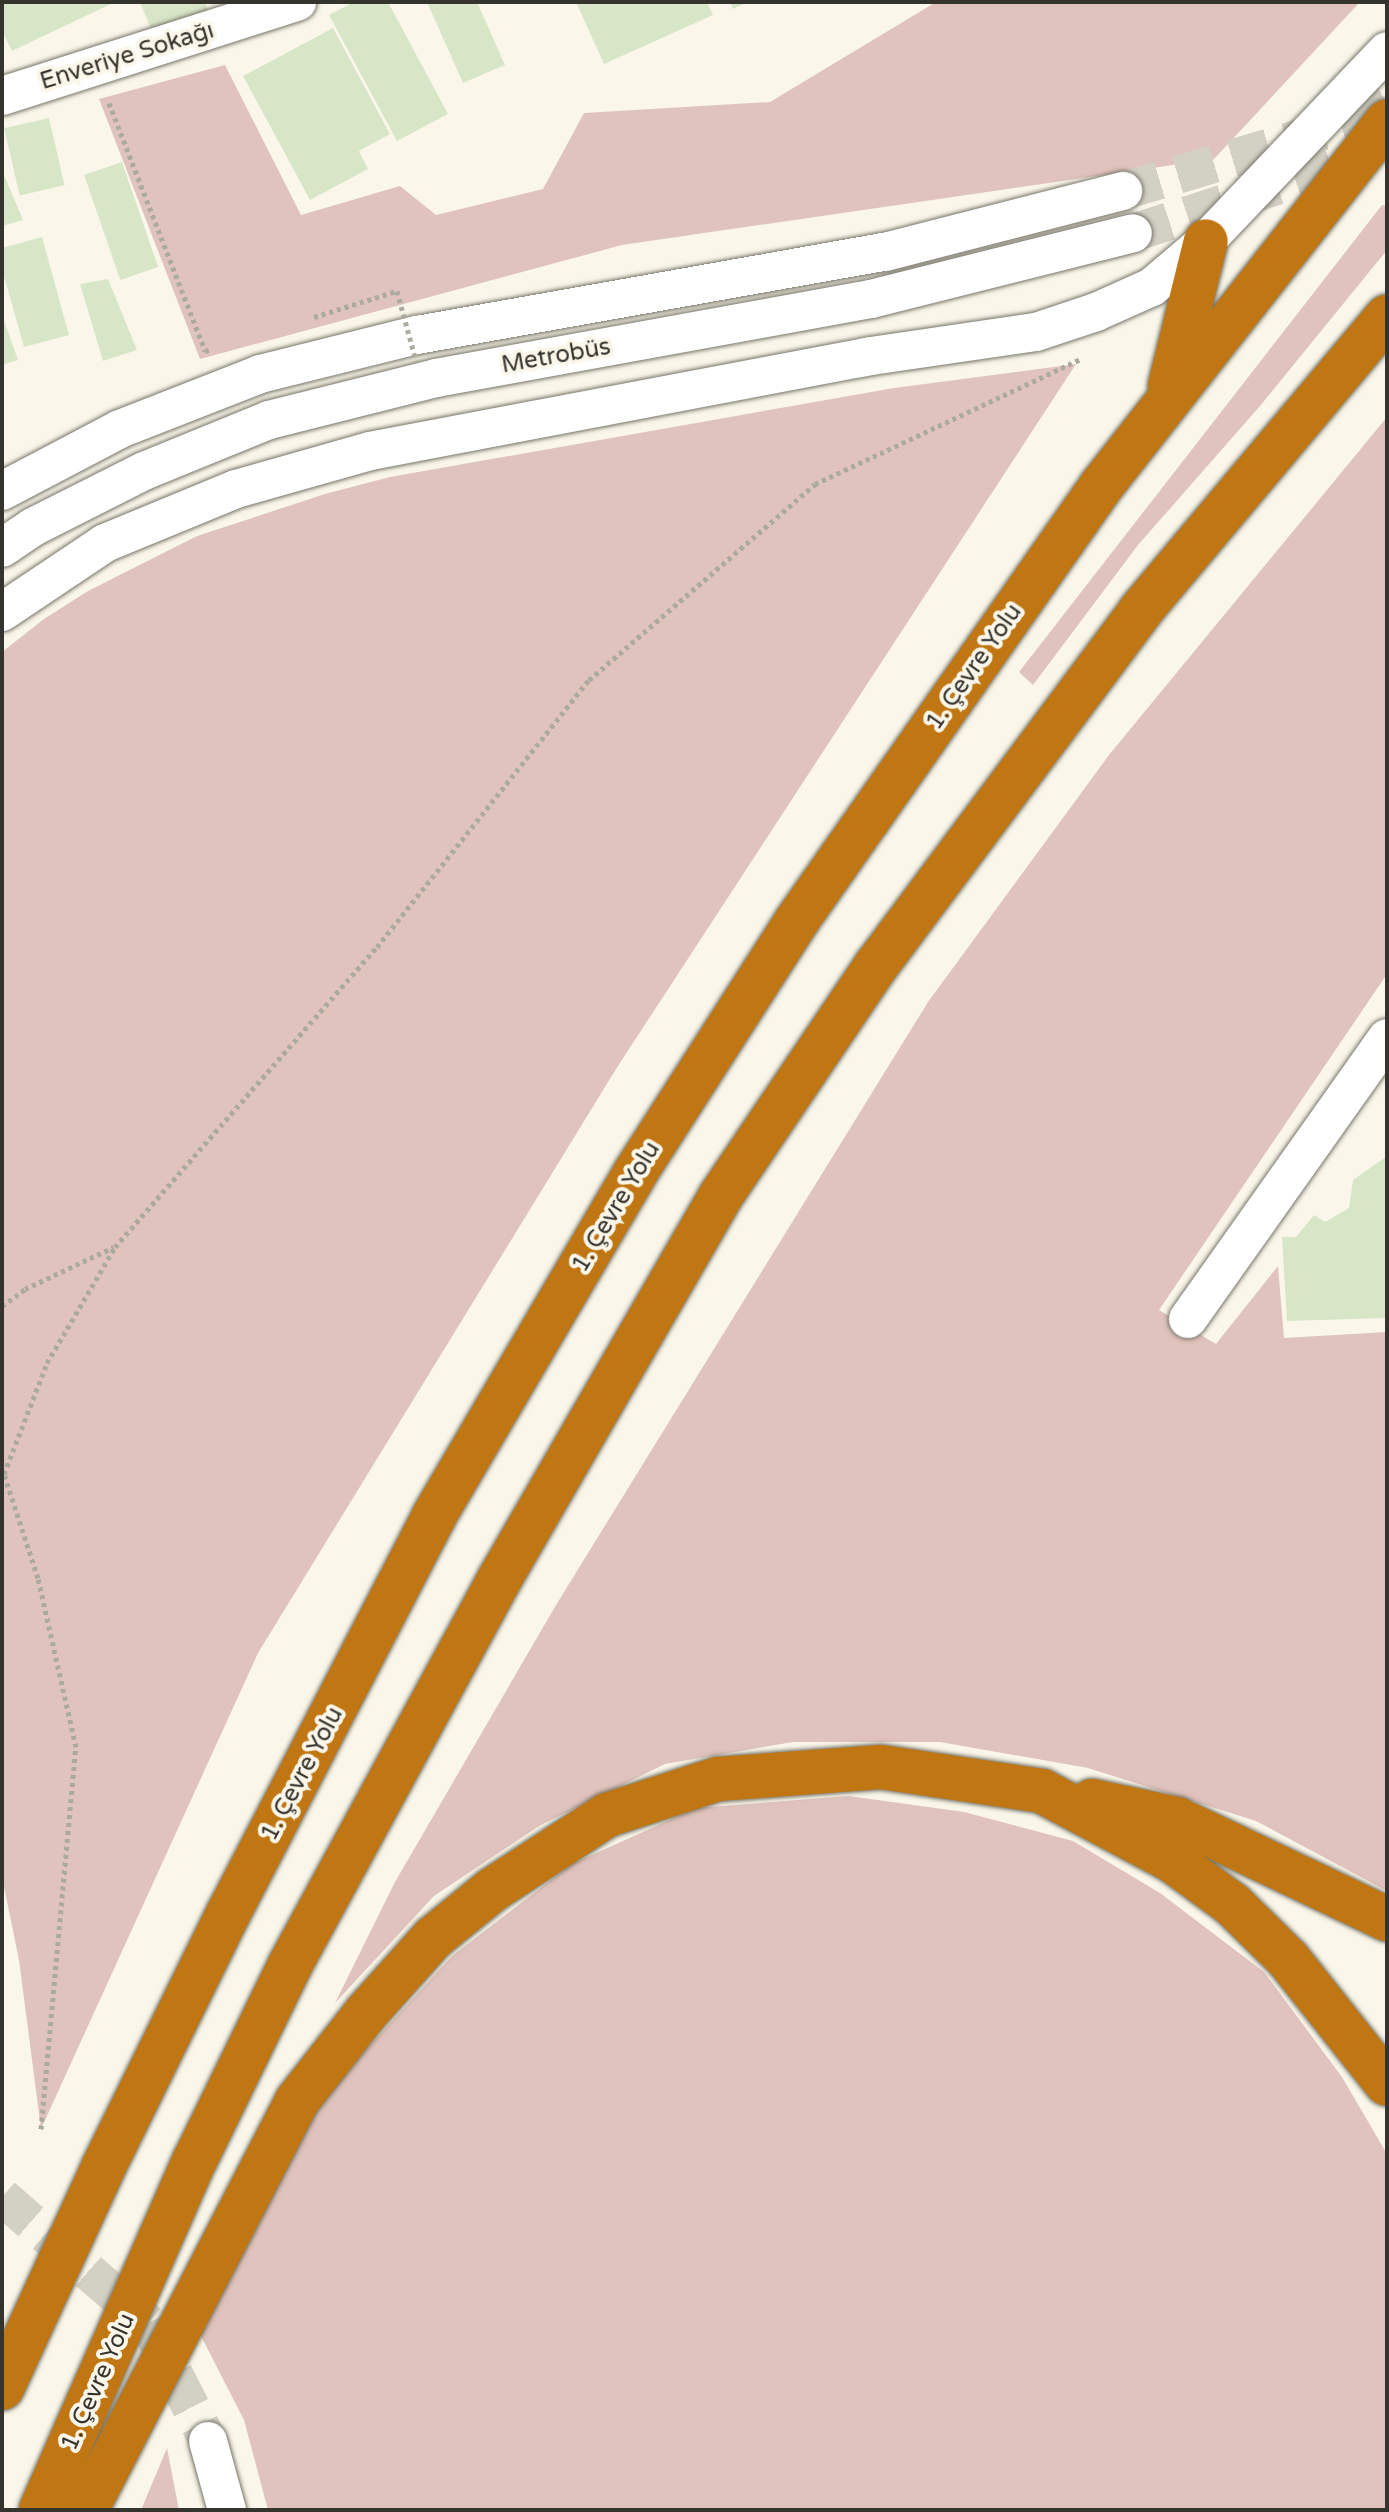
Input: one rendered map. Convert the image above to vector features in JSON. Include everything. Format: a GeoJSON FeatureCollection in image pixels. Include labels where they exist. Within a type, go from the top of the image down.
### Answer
{"type":"FeatureCollection","features":[{"type":"Feature","properties":{"kind":"highway","name":"1. Çevre Yolu"},"geometry":{"type":"LineString","coordinates":[[2,2388],[103,2168],[228,1914],[434,1516],[635,1173],[796,922],[1093,498],[1387,122]]}},
{"type":"Feature","properties":{"kind":"highway"},"geometry":{"type":"LineString","coordinates":[[1165,403],[1206,241]]}},
{"type":"Feature","properties":{"kind":"highway","name":"1. Çevre Yolu"},"geometry":{"type":"LineString","coordinates":[[41,2510],[195,2160],[290,1965],[499,1580],[720,1197],[876,966],[1141,610],[1387,317]]}},
{"type":"Feature","properties":{"kind":"highway"},"geometry":{"type":"LineString","coordinates":[[86,2510],[297,2101],[366,2013],[433,1938],[492,1890],[607,1815],[718,1779],[881,1767],[1042,1791],[1177,1819],[1387,1919]]}},
{"type":"Feature","properties":{"kind":"highway"},"geometry":{"type":"LineString","coordinates":[[1042,1791],[1173,1861],[1232,1904],[1288,1959],[1387,2084]]}},
{"type":"Feature","properties":{"kind":"street","name":"Enveriye Sokağı"},"geometry":{"type":"LineString","coordinates":[[2,96],[94,64],[297,2]]}},
{"type":"Feature","properties":{"kind":"street"},"geometry":{"type":"LineString","coordinates":[[2,612],[105,543],[236,489],[370,451],[871,356],[1036,332],[1152,287],[1206,241],[1387,51]]}},
{"type":"Feature","properties":{"kind":"street","name":"Metrobüs"},"geometry":{"type":"LineString","coordinates":[[2,491],[120,429],[260,374],[417,335],[885,252],[1123,191]]}},
{"type":"Feature","properties":{"kind":"street","name":"Metrobüs"},"geometry":{"type":"LineString","coordinates":[[2,548],[33,527],[144,471],[269,420],[436,378],[871,299],[1133,233]]}},
{"type":"Feature","properties":{"kind":"street"},"geometry":{"type":"LineString","coordinates":[[1188,1319],[1387,1038]]}},
{"type":"Feature","properties":{"kind":"street"},"geometry":{"type":"LineString","coordinates":[[208,2441],[227,2510]]}},
{"type":"Feature","properties":{"kind":"path"},"geometry":{"type":"LineString","coordinates":[[94,64],[205,351]]}},
{"type":"Feature","properties":{"kind":"path"},"geometry":{"type":"LineString","coordinates":[[354,305],[397,291],[416,361]]}},
{"type":"Feature","properties":{"kind":"path"},"geometry":{"type":"LineString","coordinates":[[41,2129],[76,1747],[38,1578],[4,1474],[47,1363],[115,1247],[377,947],[589,680],[815,484],[1076,364],[1087,353]]}},
{"type":"Feature","properties":{"kind":"path"},"geometry":{"type":"LineString","coordinates":[[2,1306],[25,1289],[115,1247]]}},
{"type":"Feature","properties":{"kind":"shaded area"},"geometry":{"type":"Polygon","coordinates":[[[936,2],[1360,2],[1214,159],[622,245],[200,359],[99,99],[225,65],[301,215],[400,186],[436,215],[543,189],[584,113],[770,102],[936,2]]]}},
{"type":"Feature","properties":{"kind":"shaded area"},"geometry":{"type":"Polygon","coordinates":[[[1382,205],[1387,206],[1387,250],[1260,406],[1138,545],[1033,685],[1019,672],[1382,205]]]}},
{"type":"Feature","properties":{"kind":"shaded area"},"geometry":{"type":"Polygon","coordinates":[[[1076,364],[616,1069],[258,1653],[41,2129],[19,1960],[2,1877],[2,652],[44,619],[88,591],[197,536],[325,494],[390,477],[894,388],[1076,364]]]}},
{"type":"Feature","properties":{"kind":"shaded area"},"geometry":{"type":"Polygon","coordinates":[[[1387,417],[1387,974],[1159,1310],[1216,1344],[1278,1266],[1284,1338],[1387,1332],[1387,1891],[1256,1821],[1088,1768],[940,1742],[793,1742],[665,1764],[539,1826],[434,1896],[335,2003],[395,1882],[556,1605],[928,1002],[1109,755],[1387,417]]]}},
{"type":"Feature","properties":{"kind":"shaded area"},"geometry":{"type":"Polygon","coordinates":[[[849,1796],[964,1812],[1073,1841],[1160,1893],[1264,1972],[1342,2077],[1387,2154],[1387,2510],[268,2510],[244,2420],[200,2334],[306,2115],[452,1956],[572,1864],[696,1808],[849,1796]]]}},
{"type":"Feature","properties":{"kind":"shaded area"},"geometry":{"type":"Polygon","coordinates":[[[167,2448],[179,2510],[141,2510],[167,2448]]]}},
{"type":"Feature","properties":{"kind":"building"},"geometry":{"type":"Polygon","coordinates":[[[2,2],[115,2],[12,51],[2,31],[2,2]]]}},
{"type":"Feature","properties":{"kind":"building"},"geometry":{"type":"Polygon","coordinates":[[[140,2],[205,2],[210,17],[155,39],[140,2]]]}},
{"type":"Feature","properties":{"kind":"building"},"geometry":{"type":"Polygon","coordinates":[[[354,2],[388,2],[448,114],[397,141],[329,15],[354,2]]]}},
{"type":"Feature","properties":{"kind":"building"},"geometry":{"type":"Polygon","coordinates":[[[427,2],[477,2],[505,65],[463,83],[427,2]]]}},
{"type":"Feature","properties":{"kind":"building"},"geometry":{"type":"Polygon","coordinates":[[[576,2],[707,2],[713,15],[604,64],[576,2]]]}},
{"type":"Feature","properties":{"kind":"building"},"geometry":{"type":"Polygon","coordinates":[[[730,2],[748,2],[733,9],[730,2]]]}},
{"type":"Feature","properties":{"kind":"building"},"geometry":{"type":"Polygon","coordinates":[[[333,28],[390,134],[359,151],[368,169],[310,200],[243,76],[333,28]]]}},
{"type":"Feature","properties":{"kind":"building"},"geometry":{"type":"Polygon","coordinates":[[[49,118],[65,185],[20,196],[4,128],[49,118]]]}},
{"type":"Feature","properties":{"kind":"building"},"geometry":{"type":"Polygon","coordinates":[[[122,162],[158,267],[120,280],[84,175],[122,162]]]}},
{"type":"Feature","properties":{"kind":"building"},"geometry":{"type":"Polygon","coordinates":[[[2,170],[23,220],[2,226],[2,170]]]}},
{"type":"Feature","properties":{"kind":"building"},"geometry":{"type":"Polygon","coordinates":[[[42,237],[69,335],[24,347],[2,269],[2,248],[42,237]]]}},
{"type":"Feature","properties":{"kind":"building"},"geometry":{"type":"Polygon","coordinates":[[[108,279],[137,350],[103,361],[80,284],[108,279]]]}},
{"type":"Feature","properties":{"kind":"building"},"geometry":{"type":"Polygon","coordinates":[[[2,315],[18,360],[2,365],[2,315]]]}},
{"type":"Feature","properties":{"kind":"building"},"geometry":{"type":"Polygon","coordinates":[[[1387,1156],[1387,1318],[1287,1321],[1282,1237],[1296,1237],[1314,1215],[1325,1222],[1349,1208],[1353,1180],[1387,1156]]]}},
{"type":"Feature","properties":{"kind":"tunnel"},"geometry":{"type":"LineString","coordinates":[[1123,191],[1354,122],[1387,102]]}},
{"type":"Feature","properties":{"kind":"tunnel"},"geometry":{"type":"LineString","coordinates":[[1133,233],[1368,156]]}},
{"type":"Feature","properties":{"kind":"tunnel"},"geometry":{"type":"LineString","coordinates":[[2,2197],[148,2323],[208,2441]]}}]}
